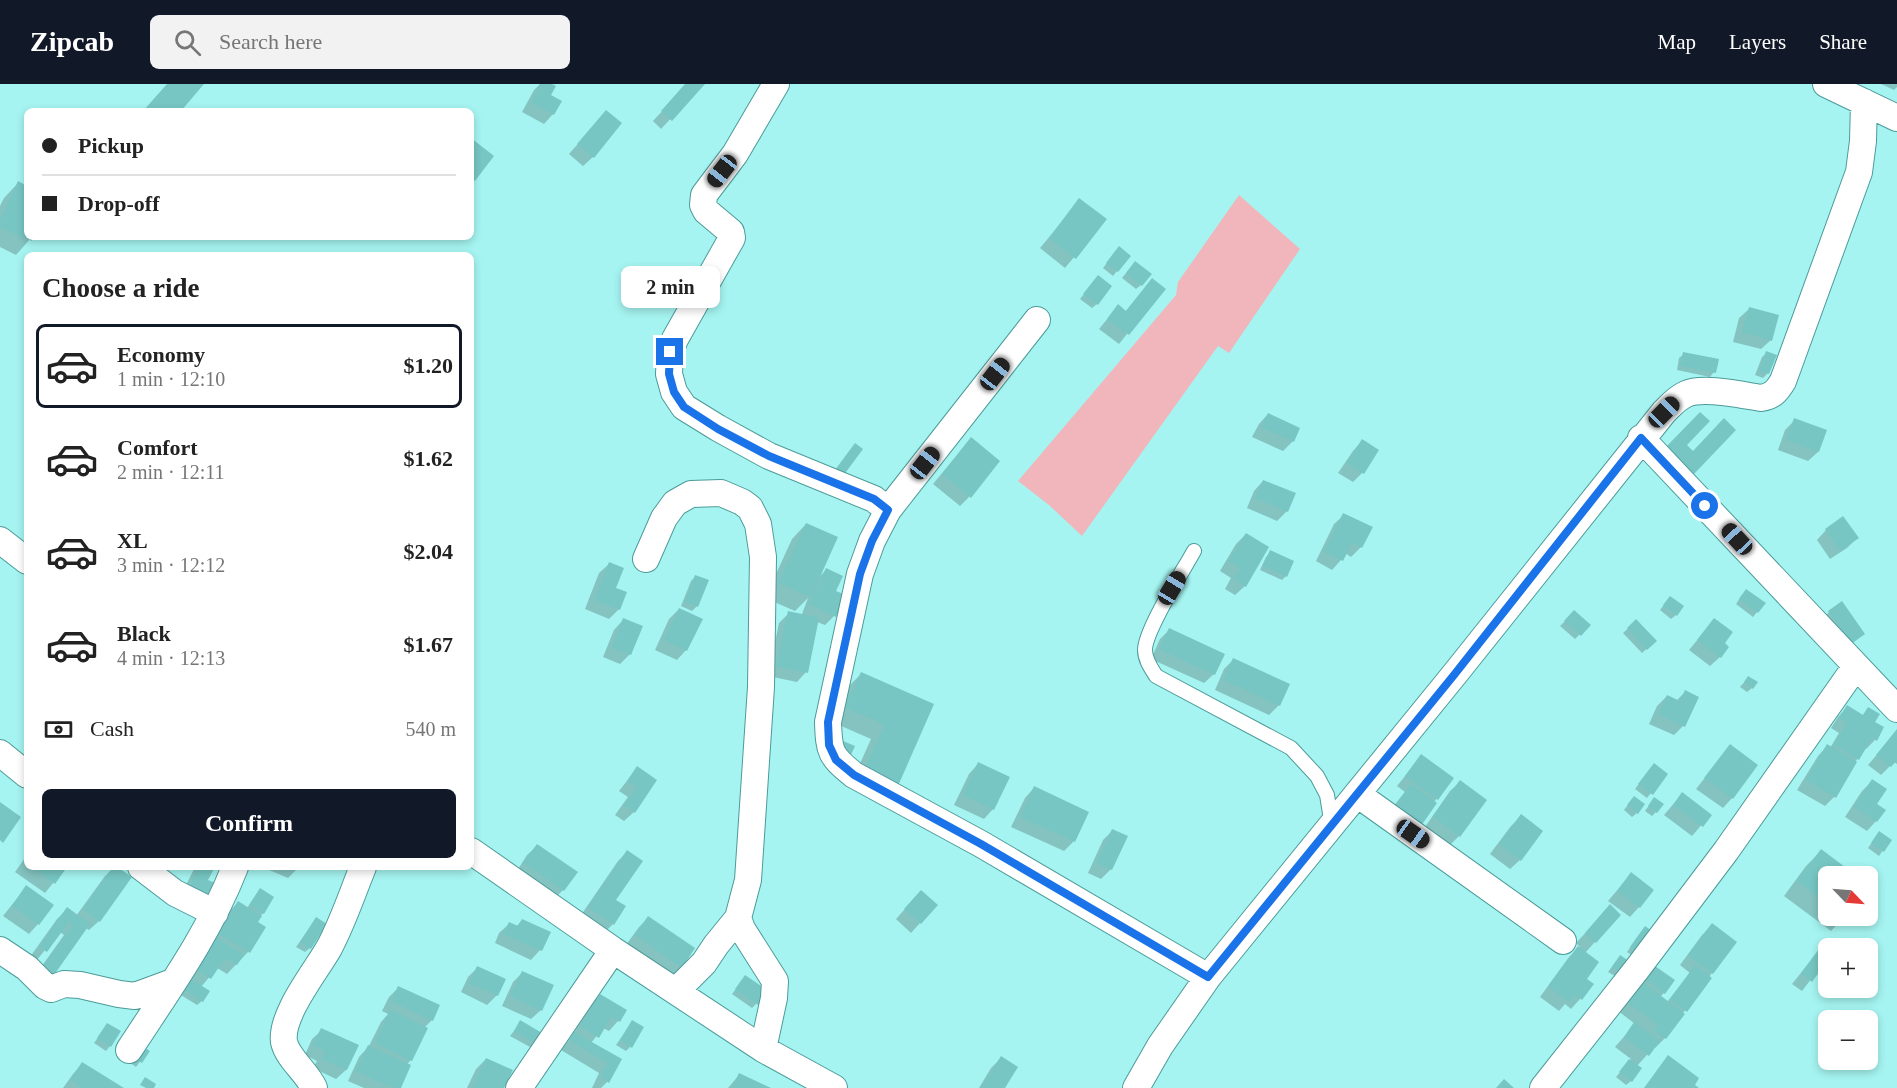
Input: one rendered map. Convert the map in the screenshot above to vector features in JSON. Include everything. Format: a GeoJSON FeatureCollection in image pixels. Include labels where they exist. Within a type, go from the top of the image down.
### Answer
{"type":"FeatureCollection","features":[{"type":"Feature","properties":{"kind":"street"},"geometry":{"type":"LineString","coordinates":[[776,84],[735,154],[704,195],[703,204],[706,211],[731,232],[732,238],[675,339],[670,352],[669,374],[679,401],[697,417],[769,456],[874,499],[888,510]]}},
{"type":"Feature","properties":{"kind":"street"},"geometry":{"type":"LineString","coordinates":[[1826,84],[1897,118]]}},
{"type":"Feature","properties":{"kind":"street"},"geometry":{"type":"LineString","coordinates":[[1136,1088],[1160,1047],[1208,977],[1332,826],[1641,438],[1677,399],[1688,393],[1698,390],[1761,398],[1770,397],[1777,392],[1859,172],[1864,102]]}},
{"type":"Feature","properties":{"kind":"street"},"geometry":{"type":"LineString","coordinates":[[1037,320],[888,510],[872,541],[860,574],[828,722],[829,745],[836,760],[854,775],[981,844],[1208,977]]}},
{"type":"Feature","properties":{"kind":"street"},"geometry":{"type":"LineString","coordinates":[[1641,438],[1897,709]]}},
{"type":"Feature","properties":{"kind":"street"},"geometry":{"type":"LineString","coordinates":[[646,559],[664,518],[675,503],[691,494],[721,493],[742,502],[750,508],[758,524],[763,557],[761,687],[748,880],[738,918],[704,963],[676,992]]}},
{"type":"Feature","properties":{"kind":"street"},"geometry":{"type":"LineString","coordinates":[[0,540],[24,559]]}},
{"type":"Feature","properties":{"kind":"street"},"geometry":{"type":"LineString","coordinates":[[1543,1088],[1638,969],[1726,851],[1856,666]]}},
{"type":"Feature","properties":{"kind":"street"},"geometry":{"type":"LineString","coordinates":[[0,753],[24,773]]}},
{"type":"Feature","properties":{"kind":"street"},"geometry":{"type":"LineString","coordinates":[[1357,794],[1563,941]]}},
{"type":"Feature","properties":{"kind":"street"},"geometry":{"type":"LineString","coordinates":[[474,853],[676,992],[763,1048],[834,1088]]}},
{"type":"Feature","properties":{"kind":"street"},"geometry":{"type":"LineString","coordinates":[[145,870],[175,893],[215,913]]}},
{"type":"Feature","properties":{"kind":"street"},"geometry":{"type":"LineString","coordinates":[[129,1050],[202,938],[234,870]]}},
{"type":"Feature","properties":{"kind":"street"},"geometry":{"type":"LineString","coordinates":[[315,1088],[287,1051],[284,1041],[285,1031],[292,1009],[341,922],[362,870]]}},
{"type":"Feature","properties":{"kind":"street"},"geometry":{"type":"LineString","coordinates":[[738,918],[742,929],[775,981],[768,1032],[763,1048]]}},
{"type":"Feature","properties":{"kind":"street"},"geometry":{"type":"LineString","coordinates":[[0,950],[27,968],[51,989],[64,984],[80,985],[135,996],[173,982]]}},
{"type":"Feature","properties":{"kind":"street"},"geometry":{"type":"LineString","coordinates":[[519,1088],[613,950]]}},
{"type":"Feature","properties":{"kind":"lane"},"geometry":{"type":"LineString","coordinates":[[1194,551],[1172,588],[1150,633],[1145,648],[1148,663],[1156,676],[1291,748],[1317,776],[1327,795],[1332,826]]}},
{"type":"Feature","properties":{"kind":"shaded area"},"geometry":{"type":"Polygon","coordinates":[[[1239,195],[1300,249],[1229,353],[1218,346],[1082,536],[1049,505],[1018,481],[1176,295],[1178,282],[1239,195]]]}},
{"type":"Feature","properties":{"kind":"building"},"geometry":{"type":"Polygon","coordinates":[[[167,84],[204,84],[184,108],[146,108],[167,84]]]}},
{"type":"Feature","properties":{"kind":"building"},"geometry":{"type":"Polygon","coordinates":[[[540,84],[556,86],[551,95],[562,101],[554,115],[531,102],[540,84]]]}},
{"type":"Feature","properties":{"kind":"building"},"geometry":{"type":"Polygon","coordinates":[[[685,84],[705,84],[672,121],[661,111],[685,84]]]}},
{"type":"Feature","properties":{"kind":"building"},"geometry":{"type":"Polygon","coordinates":[[[606,110],[622,123],[594,158],[577,144],[606,110]]]}},
{"type":"Feature","properties":{"kind":"building"},"geometry":{"type":"Polygon","coordinates":[[[474,140],[494,156],[474,180],[474,140]]]}},
{"type":"Feature","properties":{"kind":"building"},"geometry":{"type":"Polygon","coordinates":[[[18,181],[24,184],[24,238],[0,227],[0,221],[18,181]]]}},
{"type":"Feature","properties":{"kind":"building"},"geometry":{"type":"Polygon","coordinates":[[[1079,198],[1107,219],[1076,259],[1049,238],[1079,198]]]}},
{"type":"Feature","properties":{"kind":"building"},"geometry":{"type":"Polygon","coordinates":[[[1119,246],[1131,256],[1118,272],[1106,263],[1119,246]]]}},
{"type":"Feature","properties":{"kind":"building"},"geometry":{"type":"Polygon","coordinates":[[[1135,261],[1152,274],[1142,286],[1126,273],[1135,261]]]}},
{"type":"Feature","properties":{"kind":"building"},"geometry":{"type":"Polygon","coordinates":[[[1098,275],[1112,286],[1098,305],[1083,294],[1098,275]]]}},
{"type":"Feature","properties":{"kind":"building"},"geometry":{"type":"Polygon","coordinates":[[[1152,278],[1166,289],[1129,335],[1107,319],[1118,304],[1126,311],[1152,278]]]}},
{"type":"Feature","properties":{"kind":"building"},"geometry":{"type":"Polygon","coordinates":[[[1749,307],[1779,315],[1772,341],[1742,332],[1749,307]]]}},
{"type":"Feature","properties":{"kind":"building"},"geometry":{"type":"Polygon","coordinates":[[[1766,351],[1777,355],[1769,374],[1759,371],[1766,351]]]}},
{"type":"Feature","properties":{"kind":"building"},"geometry":{"type":"Polygon","coordinates":[[[1683,352],[1719,359],[1716,373],[1680,366],[1683,352]]]}},
{"type":"Feature","properties":{"kind":"building"},"geometry":{"type":"Polygon","coordinates":[[[1700,412],[1710,421],[1687,445],[1693,451],[1724,418],[1736,430],[1694,474],[1666,447],[1700,412]]]}},
{"type":"Feature","properties":{"kind":"building"},"geometry":{"type":"Polygon","coordinates":[[[1268,413],[1300,428],[1294,442],[1261,427],[1268,413]]]}},
{"type":"Feature","properties":{"kind":"building"},"geometry":{"type":"Polygon","coordinates":[[[1794,418],[1827,430],[1819,452],[1786,440],[1794,418]]]}},
{"type":"Feature","properties":{"kind":"building"},"geometry":{"type":"Polygon","coordinates":[[[971,437],[1000,461],[971,498],[942,474],[971,437]]]}},
{"type":"Feature","properties":{"kind":"building"},"geometry":{"type":"Polygon","coordinates":[[[1362,439],[1379,450],[1364,474],[1347,463],[1362,439]]]}},
{"type":"Feature","properties":{"kind":"building"},"geometry":{"type":"Polygon","coordinates":[[[855,443],[863,449],[843,476],[835,470],[855,443]]]}},
{"type":"Feature","properties":{"kind":"building"},"geometry":{"type":"Polygon","coordinates":[[[1263,480],[1296,493],[1288,512],[1255,498],[1263,480]]]}},
{"type":"Feature","properties":{"kind":"building"},"geometry":{"type":"Polygon","coordinates":[[[1343,513],[1373,527],[1362,548],[1352,543],[1343,561],[1324,552],[1343,513]]]}},
{"type":"Feature","properties":{"kind":"building"},"geometry":{"type":"Polygon","coordinates":[[[1843,516],[1859,538],[1840,551],[1825,529],[1843,516]]]}},
{"type":"Feature","properties":{"kind":"building"},"geometry":{"type":"Polygon","coordinates":[[[806,523],[838,537],[811,597],[778,583],[806,523]]]}},
{"type":"Feature","properties":{"kind":"building"},"geometry":{"type":"Polygon","coordinates":[[[1246,533],[1269,547],[1246,587],[1233,579],[1240,568],[1228,561],[1246,533]]]}},
{"type":"Feature","properties":{"kind":"building"},"geometry":{"type":"Polygon","coordinates":[[[1270,550],[1294,561],[1287,577],[1263,566],[1270,550]]]}},
{"type":"Feature","properties":{"kind":"building"},"geometry":{"type":"Polygon","coordinates":[[[609,562],[624,568],[616,588],[627,592],[620,610],[594,600],[609,562]]]}},
{"type":"Feature","properties":{"kind":"building"},"geometry":{"type":"Polygon","coordinates":[[[826,568],[843,576],[836,591],[846,595],[836,617],[809,604],[826,568]]]}},
{"type":"Feature","properties":{"kind":"building"},"geometry":{"type":"Polygon","coordinates":[[[695,575],[709,580],[698,607],[685,602],[695,575]]]}},
{"type":"Feature","properties":{"kind":"building"},"geometry":{"type":"Polygon","coordinates":[[[1746,589],[1766,603],[1758,613],[1739,599],[1746,589]]]}},
{"type":"Feature","properties":{"kind":"building"},"geometry":{"type":"Polygon","coordinates":[[[1670,596],[1684,606],[1677,616],[1663,605],[1670,596]]]}},
{"type":"Feature","properties":{"kind":"building"},"geometry":{"type":"Polygon","coordinates":[[[1842,601],[1865,634],[1851,644],[1828,611],[1842,601]]]}},
{"type":"Feature","properties":{"kind":"building"},"geometry":{"type":"Polygon","coordinates":[[[679,608],[703,619],[687,651],[664,640],[679,608]]]}},
{"type":"Feature","properties":{"kind":"building"},"geometry":{"type":"Polygon","coordinates":[[[1574,610],[1591,625],[1581,636],[1564,621],[1574,610]]]}},
{"type":"Feature","properties":{"kind":"building"},"geometry":{"type":"Polygon","coordinates":[[[788,611],[819,618],[808,673],[776,666],[788,611]]]}},
{"type":"Feature","properties":{"kind":"building"},"geometry":{"type":"Polygon","coordinates":[[[623,618],[643,626],[631,655],[612,648],[623,618]]]}},
{"type":"Feature","properties":{"kind":"building"},"geometry":{"type":"Polygon","coordinates":[[[1714,618],[1733,632],[1725,643],[1729,647],[1721,658],[1697,640],[1714,618]]]}},
{"type":"Feature","properties":{"kind":"building"},"geometry":{"type":"Polygon","coordinates":[[[1636,619],[1657,641],[1647,650],[1627,628],[1636,619]]]}},
{"type":"Feature","properties":{"kind":"building"},"geometry":{"type":"Polygon","coordinates":[[[1169,628],[1225,654],[1215,675],[1159,649],[1169,628]]]}},
{"type":"Feature","properties":{"kind":"building"},"geometry":{"type":"Polygon","coordinates":[[[1233,658],[1290,684],[1280,706],[1223,680],[1233,658]]]}},
{"type":"Feature","properties":{"kind":"building"},"geometry":{"type":"Polygon","coordinates":[[[861,672],[934,704],[898,786],[864,771],[884,725],[845,707],[861,672]]]}},
{"type":"Feature","properties":{"kind":"building"},"geometry":{"type":"Polygon","coordinates":[[[1748,676],[1758,682],[1753,689],[1744,682],[1748,676]]]}},
{"type":"Feature","properties":{"kind":"building"},"geometry":{"type":"Polygon","coordinates":[[[1685,690],[1699,697],[1685,727],[1658,714],[1667,695],[1680,701],[1685,690]]]}},
{"type":"Feature","properties":{"kind":"building"},"geometry":{"type":"Polygon","coordinates":[[[1847,705],[1863,715],[1868,707],[1880,714],[1875,722],[1884,727],[1877,741],[1872,738],[1859,760],[1834,745],[1847,723],[1839,718],[1847,705]]]}},
{"type":"Feature","properties":{"kind":"building"},"geometry":{"type":"Polygon","coordinates":[[[1897,729],[1897,760],[1891,767],[1876,755],[1897,729]]]}},
{"type":"Feature","properties":{"kind":"building"},"geometry":{"type":"Polygon","coordinates":[[[843,741],[855,746],[850,757],[838,752],[843,741]]]}},
{"type":"Feature","properties":{"kind":"building"},"geometry":{"type":"Polygon","coordinates":[[[1730,744],[1758,765],[1733,799],[1704,778],[1730,744]]]}},
{"type":"Feature","properties":{"kind":"building"},"geometry":{"type":"Polygon","coordinates":[[[1827,744],[1857,762],[1836,798],[1806,780],[1827,744]]]}},
{"type":"Feature","properties":{"kind":"building"},"geometry":{"type":"Polygon","coordinates":[[[1421,754],[1454,778],[1438,800],[1405,776],[1421,754]]]}},
{"type":"Feature","properties":{"kind":"building"},"geometry":{"type":"Polygon","coordinates":[[[978,762],[1010,777],[994,810],[963,795],[978,762]]]}},
{"type":"Feature","properties":{"kind":"building"},"geometry":{"type":"Polygon","coordinates":[[[1654,763],[1668,774],[1653,795],[1638,784],[1654,763]]]}},
{"type":"Feature","properties":{"kind":"building"},"geometry":{"type":"Polygon","coordinates":[[[637,766],[657,780],[635,813],[624,805],[636,787],[627,781],[637,766]]]}},
{"type":"Feature","properties":{"kind":"building"},"geometry":{"type":"Polygon","coordinates":[[[1872,779],[1887,789],[1877,804],[1886,810],[1877,822],[1854,807],[1872,779]]]}},
{"type":"Feature","properties":{"kind":"building"},"geometry":{"type":"Polygon","coordinates":[[[1460,780],[1487,800],[1460,837],[1433,816],[1460,780]]]}},
{"type":"Feature","properties":{"kind":"building"},"geometry":{"type":"Polygon","coordinates":[[[1411,784],[1437,803],[1421,826],[1394,806],[1411,784]]]}},
{"type":"Feature","properties":{"kind":"building"},"geometry":{"type":"Polygon","coordinates":[[[1034,786],[1089,812],[1075,842],[1020,817],[1034,786]]]}},
{"type":"Feature","properties":{"kind":"building"},"geometry":{"type":"Polygon","coordinates":[[[1682,792],[1712,815],[1703,827],[1673,805],[1682,792]]]}},
{"type":"Feature","properties":{"kind":"building"},"geometry":{"type":"Polygon","coordinates":[[[1634,796],[1645,804],[1638,814],[1627,805],[1634,796]]]}},
{"type":"Feature","properties":{"kind":"building"},"geometry":{"type":"Polygon","coordinates":[[[1654,797],[1664,804],[1657,813],[1648,806],[1654,797]]]}},
{"type":"Feature","properties":{"kind":"building"},"geometry":{"type":"Polygon","coordinates":[[[0,802],[21,817],[3,843],[0,840],[0,802]]]}},
{"type":"Feature","properties":{"kind":"building"},"geometry":{"type":"Polygon","coordinates":[[[1521,814],[1543,831],[1521,861],[1499,844],[1521,814]]]}},
{"type":"Feature","properties":{"kind":"building"},"geometry":{"type":"Polygon","coordinates":[[[1112,829],[1128,836],[1112,870],[1096,863],[1112,829]]]}},
{"type":"Feature","properties":{"kind":"building"},"geometry":{"type":"Polygon","coordinates":[[[1879,831],[1892,840],[1884,852],[1871,843],[1879,831]]]}},
{"type":"Feature","properties":{"kind":"building"},"geometry":{"type":"Polygon","coordinates":[[[537,844],[578,872],[564,891],[523,863],[537,844]]]}},
{"type":"Feature","properties":{"kind":"building"},"geometry":{"type":"Polygon","coordinates":[[[1821,849],[1844,866],[1818,866],[1818,897],[1797,881],[1821,849]]]}},
{"type":"Feature","properties":{"kind":"building"},"geometry":{"type":"Polygon","coordinates":[[[627,850],[643,861],[616,900],[626,906],[614,925],[588,907],[627,850]]]}},
{"type":"Feature","properties":{"kind":"building"},"geometry":{"type":"Polygon","coordinates":[[[35,870],[65,870],[55,884],[35,870]]]}},
{"type":"Feature","properties":{"kind":"building"},"geometry":{"type":"Polygon","coordinates":[[[111,870],[122,870],[132,877],[100,922],[83,909],[111,870]]]}},
{"type":"Feature","properties":{"kind":"building"},"geometry":{"type":"Polygon","coordinates":[[[197,870],[213,870],[208,880],[218,884],[212,896],[189,885],[197,870]]]}},
{"type":"Feature","properties":{"kind":"building"},"geometry":{"type":"Polygon","coordinates":[[[1631,872],[1654,890],[1640,908],[1617,891],[1631,872]]]}},
{"type":"Feature","properties":{"kind":"building"},"geometry":{"type":"Polygon","coordinates":[[[26,885],[54,905],[39,925],[12,906],[26,885]]]}},
{"type":"Feature","properties":{"kind":"building"},"geometry":{"type":"Polygon","coordinates":[[[260,888],[274,897],[264,914],[249,905],[260,888]]]}},
{"type":"Feature","properties":{"kind":"building"},"geometry":{"type":"Polygon","coordinates":[[[921,890],[938,905],[921,924],[904,909],[921,890]]]}},
{"type":"Feature","properties":{"kind":"building"},"geometry":{"type":"Polygon","coordinates":[[[238,901],[262,916],[258,922],[266,927],[250,953],[217,933],[238,901]]]}},
{"type":"Feature","properties":{"kind":"building"},"geometry":{"type":"Polygon","coordinates":[[[1610,904],[1621,915],[1596,943],[1585,933],[1610,904]]]}},
{"type":"Feature","properties":{"kind":"building"},"geometry":{"type":"Polygon","coordinates":[[[67,907],[90,924],[54,975],[42,967],[73,925],[69,922],[47,952],[39,947],[67,907]]]}},
{"type":"Feature","properties":{"kind":"building"},"geometry":{"type":"Polygon","coordinates":[[[648,916],[695,948],[682,968],[635,935],[648,916]]]}},
{"type":"Feature","properties":{"kind":"building"},"geometry":{"type":"Polygon","coordinates":[[[316,917],[327,924],[311,949],[300,942],[316,917]]]}},
{"type":"Feature","properties":{"kind":"building"},"geometry":{"type":"Polygon","coordinates":[[[522,919],[551,932],[542,951],[503,934],[509,922],[518,926],[522,919]]]}},
{"type":"Feature","properties":{"kind":"building"},"geometry":{"type":"Polygon","coordinates":[[[1712,923],[1737,942],[1713,974],[1688,955],[1712,923]]]}},
{"type":"Feature","properties":{"kind":"building"},"geometry":{"type":"Polygon","coordinates":[[[1645,926],[1655,933],[1639,954],[1630,947],[1645,926]]]}},
{"type":"Feature","properties":{"kind":"building"},"geometry":{"type":"Polygon","coordinates":[[[212,935],[244,955],[237,965],[225,958],[211,979],[193,967],[212,935]]]}},
{"type":"Feature","properties":{"kind":"building"},"geometry":{"type":"Polygon","coordinates":[[[1578,946],[1599,962],[1587,979],[1594,984],[1582,1000],[1575,995],[1569,1002],[1548,986],[1578,946]]]}},
{"type":"Feature","properties":{"kind":"building"},"geometry":{"type":"Polygon","coordinates":[[[1818,950],[1818,974],[1812,982],[1801,973],[1818,950]]]}},
{"type":"Feature","properties":{"kind":"building"},"geometry":{"type":"Polygon","coordinates":[[[1620,955],[1629,961],[1621,973],[1612,967],[1620,955]]]}},
{"type":"Feature","properties":{"kind":"building"},"geometry":{"type":"Polygon","coordinates":[[[1652,964],[1675,980],[1665,994],[1643,977],[1652,964]]]}},
{"type":"Feature","properties":{"kind":"building"},"geometry":{"type":"Polygon","coordinates":[[[1695,965],[1712,978],[1687,1012],[1670,999],[1695,965]]]}},
{"type":"Feature","properties":{"kind":"building"},"geometry":{"type":"Polygon","coordinates":[[[477,966],[506,979],[498,996],[469,983],[477,966]]]}},
{"type":"Feature","properties":{"kind":"building"},"geometry":{"type":"Polygon","coordinates":[[[522,971],[554,985],[542,1011],[510,996],[522,971]]]}},
{"type":"Feature","properties":{"kind":"building"},"geometry":{"type":"Polygon","coordinates":[[[745,975],[767,990],[758,1005],[735,989],[745,975]]]}},
{"type":"Feature","properties":{"kind":"building"},"geometry":{"type":"Polygon","coordinates":[[[186,976],[210,991],[203,1002],[180,987],[186,976]]]}},
{"type":"Feature","properties":{"kind":"building"},"geometry":{"type":"Polygon","coordinates":[[[1640,980],[1685,1014],[1666,1039],[1654,1031],[1658,1025],[1625,1000],[1640,980]]]}},
{"type":"Feature","properties":{"kind":"building"},"geometry":{"type":"Polygon","coordinates":[[[398,986],[440,1005],[433,1021],[391,1001],[398,986]]]}},
{"type":"Feature","properties":{"kind":"building"},"geometry":{"type":"Polygon","coordinates":[[[600,994],[627,1010],[620,1022],[611,1017],[599,1038],[580,1026],[600,994]]]}},
{"type":"Feature","properties":{"kind":"building"},"geometry":{"type":"Polygon","coordinates":[[[390,1010],[428,1028],[412,1061],[375,1043],[390,1010]]]}},
{"type":"Feature","properties":{"kind":"building"},"geometry":{"type":"Polygon","coordinates":[[[520,1020],[542,1033],[536,1044],[514,1031],[520,1020]]]}},
{"type":"Feature","properties":{"kind":"building"},"geometry":{"type":"Polygon","coordinates":[[[632,1020],[644,1027],[632,1048],[620,1040],[632,1020]]]}},
{"type":"Feature","properties":{"kind":"building"},"geometry":{"type":"Polygon","coordinates":[[[1634,1022],[1660,1041],[1649,1056],[1624,1037],[1634,1022]]]}},
{"type":"Feature","properties":{"kind":"building"},"geometry":{"type":"Polygon","coordinates":[[[107,1023],[121,1031],[111,1047],[97,1038],[107,1023]]]}},
{"type":"Feature","properties":{"kind":"building"},"geometry":{"type":"Polygon","coordinates":[[[321,1028],[359,1045],[347,1070],[322,1059],[325,1051],[313,1045],[321,1028]]]}},
{"type":"Feature","properties":{"kind":"building"},"geometry":{"type":"Polygon","coordinates":[[[574,1032],[622,1059],[609,1083],[600,1077],[608,1063],[569,1040],[574,1032]]]}},
{"type":"Feature","properties":{"kind":"building"},"geometry":{"type":"Polygon","coordinates":[[[140,1045],[150,1051],[142,1063],[132,1058],[140,1045]]]}},
{"type":"Feature","properties":{"kind":"building"},"geometry":{"type":"Polygon","coordinates":[[[368,1045],[411,1065],[401,1088],[393,1088],[356,1071],[368,1045]]]}},
{"type":"Feature","properties":{"kind":"building"},"geometry":{"type":"Polygon","coordinates":[[[1668,1055],[1699,1078],[1695,1085],[1699,1088],[1644,1088],[1668,1055]]]}},
{"type":"Feature","properties":{"kind":"building"},"geometry":{"type":"Polygon","coordinates":[[[1001,1056],[1018,1067],[1005,1088],[981,1088],[1001,1056]]]}},
{"type":"Feature","properties":{"kind":"building"},"geometry":{"type":"Polygon","coordinates":[[[486,1058],[513,1070],[504,1088],[471,1088],[486,1058]]]}},
{"type":"Feature","properties":{"kind":"building"},"geometry":{"type":"Polygon","coordinates":[[[1629,1059],[1642,1068],[1632,1082],[1619,1072],[1629,1059]]]}},
{"type":"Feature","properties":{"kind":"building"},"geometry":{"type":"Polygon","coordinates":[[[82,1062],[124,1088],[82,1088],[70,1080],[82,1062]]]}},
{"type":"Feature","properties":{"kind":"building"},"geometry":{"type":"Polygon","coordinates":[[[739,1073],[771,1088],[732,1088],[739,1073]]]}},
{"type":"Feature","properties":{"kind":"building"},"geometry":{"type":"Polygon","coordinates":[[[145,1077],[156,1084],[154,1088],[140,1085],[145,1077]]]}},
{"type":"Feature","properties":{"kind":"building"},"geometry":{"type":"Polygon","coordinates":[[[1504,1079],[1514,1088],[1496,1088],[1504,1079]]]}},
{"type":"Feature","properties":{"kind":"route"},"geometry":{"type":"LineString","coordinates":[[670,352],[669,374],[674,392],[684,407],[697,417],[769,456],[874,499],[888,510],[872,541],[860,574],[828,722],[829,745],[836,760],[854,775],[981,844],[1208,977],[1454,675],[1641,438],[1705,506]]}}]}
